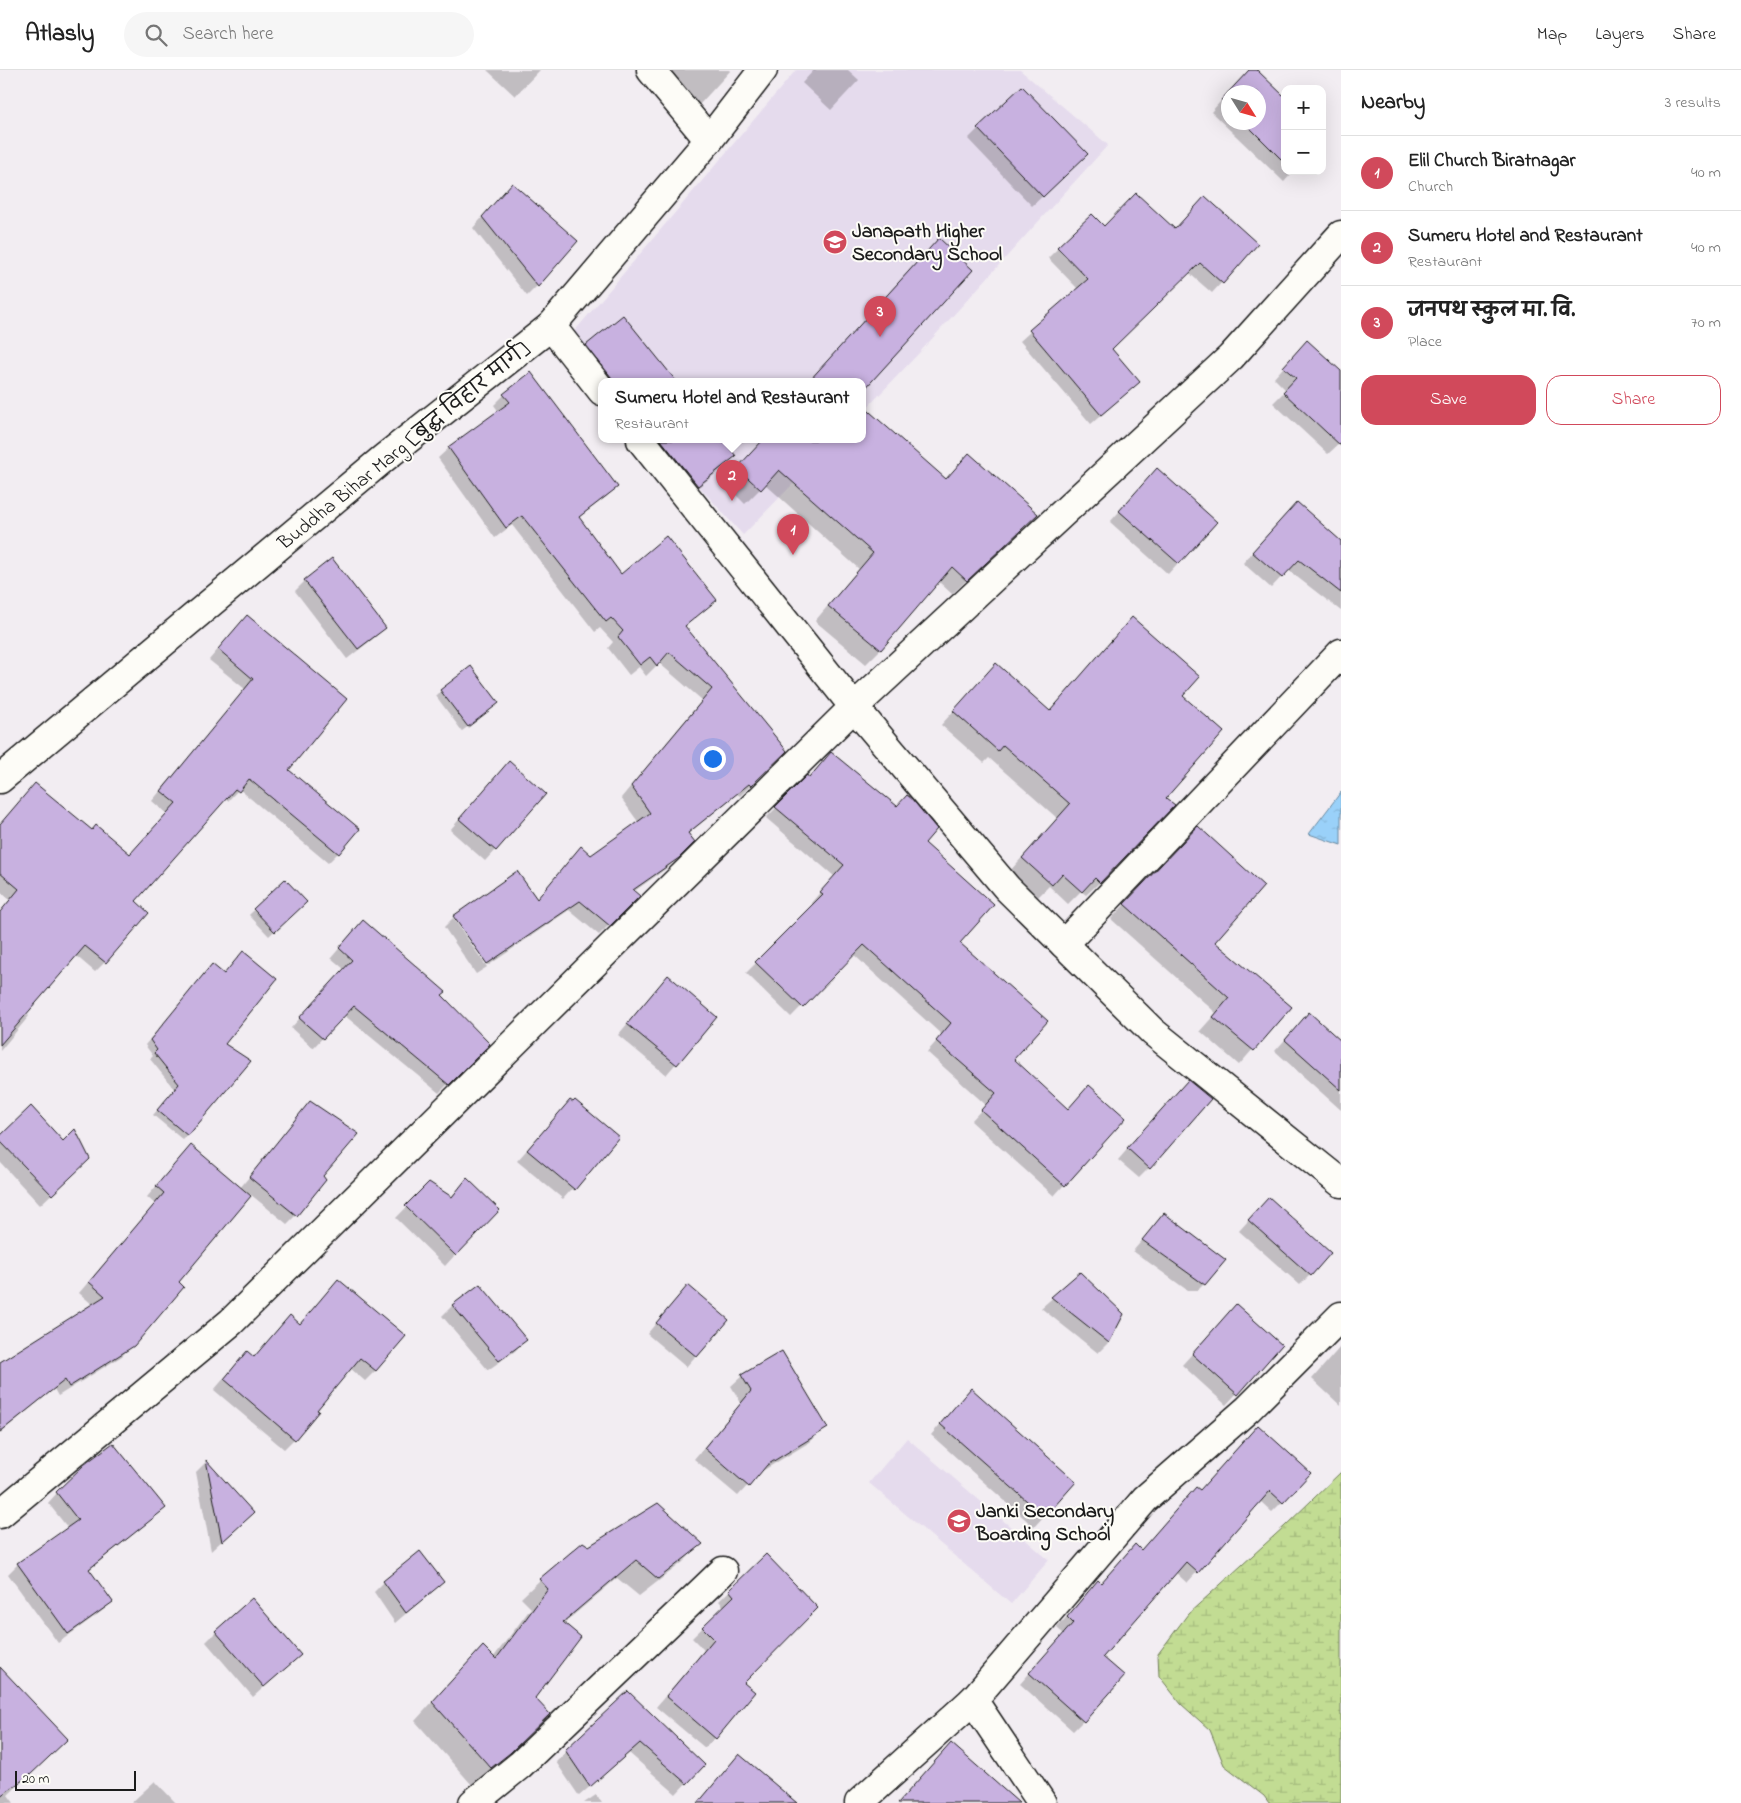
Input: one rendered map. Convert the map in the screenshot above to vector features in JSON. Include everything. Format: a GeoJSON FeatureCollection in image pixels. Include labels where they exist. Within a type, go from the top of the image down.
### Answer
{"type":"FeatureCollection","features":[{"type":"Feature","properties":{"kind":"street"},"geometry":{"type":"LineString","coordinates":[[651,70],[709,140]]}},
{"type":"Feature","properties":{"kind":"street","name":"Buddha Bihar Marg [बुद्ध विहार मार्ग]"},"geometry":{"type":"LineString","coordinates":[[0,779],[384,458],[550,326],[709,140],[763,70]]}},
{"type":"Feature","properties":{"kind":"street"},"geometry":{"type":"LineString","coordinates":[[0,1514],[231,1322],[854,707],[1231,357],[1341,235]]}},
{"type":"Feature","properties":{"kind":"street"},"geometry":{"type":"LineString","coordinates":[[550,326],[598,386]]}},
{"type":"Feature","properties":{"kind":"street"},"geometry":{"type":"LineString","coordinates":[[643,443],[854,707],[1007,888],[1153,1032],[1341,1183]]}},
{"type":"Feature","properties":{"kind":"street"},"geometry":{"type":"LineString","coordinates":[[1064,944],[1341,654]]}},
{"type":"Feature","properties":{"kind":"street"},"geometry":{"type":"LineString","coordinates":[[859,1803],[973,1700],[1145,1499],[1248,1409],[1341,1316]]}},
{"type":"Feature","properties":{"kind":"street"},"geometry":{"type":"LineString","coordinates":[[473,1803],[520,1765],[722,1571]]}},
{"type":"Feature","properties":{"kind":"street"},"geometry":{"type":"LineString","coordinates":[[973,1700],[1042,1803]]}},
{"type":"Feature","properties":{"kind":"shaded area","name":"Janapath Higher Secondary School"},"geometry":{"type":"Polygon","coordinates":[[[796,70],[1020,70],[1108,145],[866,409],[866,378],[601,378],[567,340],[796,70]]]}},
{"type":"Feature","properties":{"kind":"shaded area"},"geometry":{"type":"Polygon","coordinates":[[[660,443],[833,443],[743,535],[660,443]]]}},
{"type":"Feature","properties":{"kind":"shaded area","name":"Janki Secondary Boarding School"},"geometry":{"type":"Polygon","coordinates":[[[907,1438],[1049,1560],[1011,1604],[869,1483],[907,1438]]]}},
{"type":"Feature","properties":{"kind":"green space"},"geometry":{"type":"Polygon","coordinates":[[[1341,1472],[1341,1803],[1269,1803],[1264,1796],[1224,1765],[1210,1730],[1181,1704],[1159,1676],[1158,1654],[1188,1614],[1341,1472]]]}},
{"type":"Feature","properties":{"kind":"water"},"geometry":{"type":"Polygon","coordinates":[[[1341,792],[1341,845],[1309,834],[1341,792]]]}},
{"type":"Feature","properties":{"kind":"building"},"geometry":{"type":"Polygon","coordinates":[[[1249,70],[1257,70],[1281,93],[1281,159],[1252,130],[1266,130],[1266,85],[1235,85],[1249,70]]]}},
{"type":"Feature","properties":{"kind":"building"},"geometry":{"type":"Polygon","coordinates":[[[1022,86],[1088,154],[1043,197],[977,128],[1022,86]]]}},
{"type":"Feature","properties":{"kind":"building"},"geometry":{"type":"Polygon","coordinates":[[[512,183],[578,241],[538,287],[482,217],[512,183]]]}},
{"type":"Feature","properties":{"kind":"building"},"geometry":{"type":"Polygon","coordinates":[[[1136,193],[1175,229],[1205,196],[1258,244],[1223,284],[1200,263],[1112,349],[1140,382],[1101,415],[1029,330],[1088,279],[1057,247],[1092,214],[1104,226],[1136,193]]]}},
{"type":"Feature","properties":{"kind":"building"},"geometry":{"type":"Polygon","coordinates":[[[939,238],[973,270],[866,388],[866,378],[812,378],[939,238]]]}},
{"type":"Feature","properties":{"kind":"building"},"geometry":{"type":"Polygon","coordinates":[[[623,315],[674,378],[612,378],[586,345],[623,315]]]}},
{"type":"Feature","properties":{"kind":"building"},"geometry":{"type":"Polygon","coordinates":[[[1307,340],[1341,371],[1341,446],[1283,392],[1296,378],[1283,367],[1307,340]]]}},
{"type":"Feature","properties":{"kind":"building"},"geometry":{"type":"Polygon","coordinates":[[[531,372],[618,487],[579,517],[621,574],[666,536],[717,600],[685,626],[787,751],[751,786],[749,784],[688,833],[695,842],[679,858],[633,890],[640,896],[610,926],[580,901],[487,964],[453,916],[517,871],[537,899],[581,846],[591,855],[650,813],[631,786],[712,689],[669,652],[657,666],[650,657],[640,665],[618,637],[623,631],[611,618],[606,622],[522,516],[506,528],[448,447],[510,402],[503,394],[531,372]]]}},
{"type":"Feature","properties":{"kind":"building"},"geometry":{"type":"Polygon","coordinates":[[[866,409],[946,479],[969,453],[1038,514],[967,581],[952,567],[881,650],[828,606],[873,553],[779,470],[761,490],[737,468],[760,443],[866,443],[866,409]]]}},
{"type":"Feature","properties":{"kind":"building"},"geometry":{"type":"Polygon","coordinates":[[[663,443],[725,443],[736,456],[698,486],[663,443]]]}},
{"type":"Feature","properties":{"kind":"building"},"geometry":{"type":"Polygon","coordinates":[[[1157,468],[1217,522],[1179,564],[1119,511],[1157,468]]]}},
{"type":"Feature","properties":{"kind":"building"},"geometry":{"type":"Polygon","coordinates":[[[1297,502],[1341,541],[1341,593],[1299,560],[1282,578],[1252,552],[1297,502]]]}},
{"type":"Feature","properties":{"kind":"building"},"geometry":{"type":"Polygon","coordinates":[[[332,558],[386,628],[358,649],[304,580],[332,558]]]}},
{"type":"Feature","properties":{"kind":"building"},"geometry":{"type":"Polygon","coordinates":[[[247,615],[347,699],[289,770],[360,829],[339,854],[249,779],[239,792],[235,789],[136,901],[149,913],[106,963],[85,946],[0,1045],[0,912],[19,889],[0,873],[0,824],[35,783],[92,830],[96,825],[130,854],[176,803],[161,791],[253,679],[218,649],[247,615]]]}},
{"type":"Feature","properties":{"kind":"building"},"geometry":{"type":"Polygon","coordinates":[[[1132,617],[1200,677],[1183,696],[1224,732],[1166,798],[1175,805],[1100,883],[1095,878],[1082,892],[1062,874],[1052,885],[1022,858],[1070,804],[1003,745],[998,751],[953,711],[996,663],[1050,711],[1132,617]]]}},
{"type":"Feature","properties":{"kind":"building"},"geometry":{"type":"Polygon","coordinates":[[[471,666],[499,703],[468,727],[440,690],[471,666]]]}},
{"type":"Feature","properties":{"kind":"building"},"geometry":{"type":"Polygon","coordinates":[[[831,752],[897,806],[907,795],[912,799],[937,829],[925,843],[994,905],[960,943],[1048,1021],[1014,1059],[1068,1109],[1089,1085],[1126,1118],[1065,1186],[981,1110],[996,1093],[936,1041],[951,1023],[864,945],[803,1008],[755,962],[823,894],[820,892],[844,865],[775,807],[807,775],[809,778],[831,752]]]}},
{"type":"Feature","properties":{"kind":"building"},"geometry":{"type":"Polygon","coordinates":[[[509,761],[546,794],[496,851],[459,819],[509,761]]]}},
{"type":"Feature","properties":{"kind":"building"},"geometry":{"type":"Polygon","coordinates":[[[1198,826],[1264,886],[1215,942],[1292,1007],[1254,1051],[1213,1017],[1229,998],[1124,904],[1198,826]]]}},
{"type":"Feature","properties":{"kind":"building"},"geometry":{"type":"Polygon","coordinates":[[[285,879],[307,902],[275,932],[253,909],[285,879]]]}},
{"type":"Feature","properties":{"kind":"building"},"geometry":{"type":"Polygon","coordinates":[[[363,920],[446,992],[442,995],[490,1044],[449,1085],[354,1006],[323,1039],[299,1018],[352,960],[339,948],[363,920]]]}},
{"type":"Feature","properties":{"kind":"building"},"geometry":{"type":"Polygon","coordinates":[[[243,951],[277,979],[225,1044],[251,1061],[188,1136],[157,1110],[179,1084],[154,1053],[157,1050],[150,1040],[212,964],[224,974],[243,951]]]}},
{"type":"Feature","properties":{"kind":"building"},"geometry":{"type":"Polygon","coordinates":[[[668,975],[717,1017],[677,1065],[627,1024],[668,975]]]}},
{"type":"Feature","properties":{"kind":"building"},"geometry":{"type":"Polygon","coordinates":[[[1309,1012],[1341,1041],[1341,1090],[1285,1040],[1309,1012]]]}},
{"type":"Feature","properties":{"kind":"building"},"geometry":{"type":"Polygon","coordinates":[[[1188,1080],[1211,1099],[1150,1169],[1127,1148],[1188,1080]]]}},
{"type":"Feature","properties":{"kind":"building"},"geometry":{"type":"Polygon","coordinates":[[[570,1100],[573,1102],[575,1100],[619,1137],[575,1190],[527,1150],[570,1100]]]}},
{"type":"Feature","properties":{"kind":"building"},"geometry":{"type":"Polygon","coordinates":[[[310,1101],[359,1134],[323,1176],[326,1180],[297,1216],[249,1177],[310,1101]]]}},
{"type":"Feature","properties":{"kind":"building"},"geometry":{"type":"Polygon","coordinates":[[[31,1106],[63,1141],[75,1129],[90,1159],[52,1195],[0,1141],[0,1136],[31,1106]]]}},
{"type":"Feature","properties":{"kind":"building"},"geometry":{"type":"Polygon","coordinates":[[[191,1145],[251,1196],[179,1282],[184,1287],[134,1346],[69,1387],[65,1380],[0,1432],[0,1362],[105,1296],[89,1282],[164,1193],[156,1186],[191,1145]]]}},
{"type":"Feature","properties":{"kind":"building"},"geometry":{"type":"Polygon","coordinates":[[[467,1178],[500,1210],[456,1256],[405,1206],[429,1182],[452,1197],[467,1178]]]}},
{"type":"Feature","properties":{"kind":"building"},"geometry":{"type":"Polygon","coordinates":[[[1269,1197],[1331,1253],[1311,1276],[1248,1220],[1269,1197]]]}},
{"type":"Feature","properties":{"kind":"building"},"geometry":{"type":"Polygon","coordinates":[[[1164,1213],[1226,1260],[1205,1285],[1142,1240],[1164,1213]]]}},
{"type":"Feature","properties":{"kind":"building"},"geometry":{"type":"Polygon","coordinates":[[[1080,1272],[1124,1314],[1109,1343],[1051,1297],[1080,1272]]]}},
{"type":"Feature","properties":{"kind":"building"},"geometry":{"type":"Polygon","coordinates":[[[338,1279],[406,1336],[376,1371],[360,1358],[295,1440],[224,1379],[247,1351],[254,1357],[290,1315],[300,1324],[338,1279]]]}},
{"type":"Feature","properties":{"kind":"building"},"geometry":{"type":"Polygon","coordinates":[[[480,1284],[527,1340],[499,1361],[452,1305],[480,1284]]]}},
{"type":"Feature","properties":{"kind":"building"},"geometry":{"type":"Polygon","coordinates":[[[688,1285],[729,1320],[697,1357],[656,1323],[688,1285]]]}},
{"type":"Feature","properties":{"kind":"building"},"geometry":{"type":"Polygon","coordinates":[[[1236,1304],[1282,1345],[1238,1395],[1192,1354],[1236,1304]]]}},
{"type":"Feature","properties":{"kind":"building"},"geometry":{"type":"Polygon","coordinates":[[[782,1351],[828,1428],[767,1465],[749,1487],[704,1448],[751,1391],[741,1375],[782,1351]]]}},
{"type":"Feature","properties":{"kind":"building"},"geometry":{"type":"Polygon","coordinates":[[[971,1388],[1076,1482],[1045,1517],[940,1424],[971,1388]]]}},
{"type":"Feature","properties":{"kind":"building"},"geometry":{"type":"Polygon","coordinates":[[[1258,1425],[1311,1473],[1283,1503],[1270,1491],[1198,1573],[1186,1562],[1103,1657],[1125,1676],[1084,1722],[1029,1673],[1073,1623],[1067,1617],[1098,1580],[1101,1583],[1135,1544],[1141,1550],[1196,1487],[1200,1490],[1258,1425]]]}},
{"type":"Feature","properties":{"kind":"building"},"geometry":{"type":"Polygon","coordinates":[[[113,1443],[166,1508],[89,1569],[113,1602],[68,1634],[17,1563],[78,1520],[56,1492],[85,1464],[113,1443]]]}},
{"type":"Feature","properties":{"kind":"building"},"geometry":{"type":"Polygon","coordinates":[[[206,1460],[254,1513],[222,1542],[206,1460]]]}},
{"type":"Feature","properties":{"kind":"building"},"geometry":{"type":"Polygon","coordinates":[[[658,1503],[703,1544],[658,1579],[636,1560],[563,1622],[581,1637],[535,1698],[550,1714],[510,1753],[491,1768],[432,1702],[483,1646],[496,1659],[548,1589],[539,1579],[583,1542],[589,1546],[658,1503]]]}},
{"type":"Feature","properties":{"kind":"building"},"geometry":{"type":"Polygon","coordinates":[[[420,1551],[444,1582],[406,1613],[383,1581],[420,1551]]]}},
{"type":"Feature","properties":{"kind":"building"},"geometry":{"type":"Polygon","coordinates":[[[766,1554],[818,1608],[744,1683],[755,1692],[716,1739],[666,1696],[714,1639],[702,1627],[734,1596],[729,1590],[766,1554]]]}},
{"type":"Feature","properties":{"kind":"building"},"geometry":{"type":"Polygon","coordinates":[[[252,1598],[301,1655],[264,1687],[215,1631],[252,1598]]]}},
{"type":"Feature","properties":{"kind":"building"},"geometry":{"type":"Polygon","coordinates":[[[0,1667],[68,1739],[30,1775],[0,1796],[0,1667]]]}},
{"type":"Feature","properties":{"kind":"building"},"geometry":{"type":"Polygon","coordinates":[[[628,1691],[705,1765],[687,1784],[640,1743],[590,1787],[565,1750],[628,1691]]]}},
{"type":"Feature","properties":{"kind":"building"},"geometry":{"type":"Polygon","coordinates":[[[951,1743],[1019,1803],[898,1803],[951,1743]]]}},
{"type":"Feature","properties":{"kind":"building"},"geometry":{"type":"Polygon","coordinates":[[[739,1754],[797,1803],[698,1803],[739,1754]]]}},
{"type":"Feature","properties":{"kind":"place","name":"Janapath Higher Secondary School"},"geometry":{"type":"Point","coordinates":[835,242]}},
{"type":"Feature","properties":{"kind":"place","name":"जनपथ स्कुल मा. वि."},"geometry":{"type":"Point","coordinates":[880,337]}},
{"type":"Feature","properties":{"kind":"place","name":"Sumeru Hotel and Restaurant"},"geometry":{"type":"Point","coordinates":[732,501]}},
{"type":"Feature","properties":{"kind":"place","name":"Elil Church Biratnagar"},"geometry":{"type":"Point","coordinates":[793,555]}},
{"type":"Feature","properties":{"kind":"place","name":"Janki Secondary Boarding School"},"geometry":{"type":"Point","coordinates":[959,1521]}}]}
